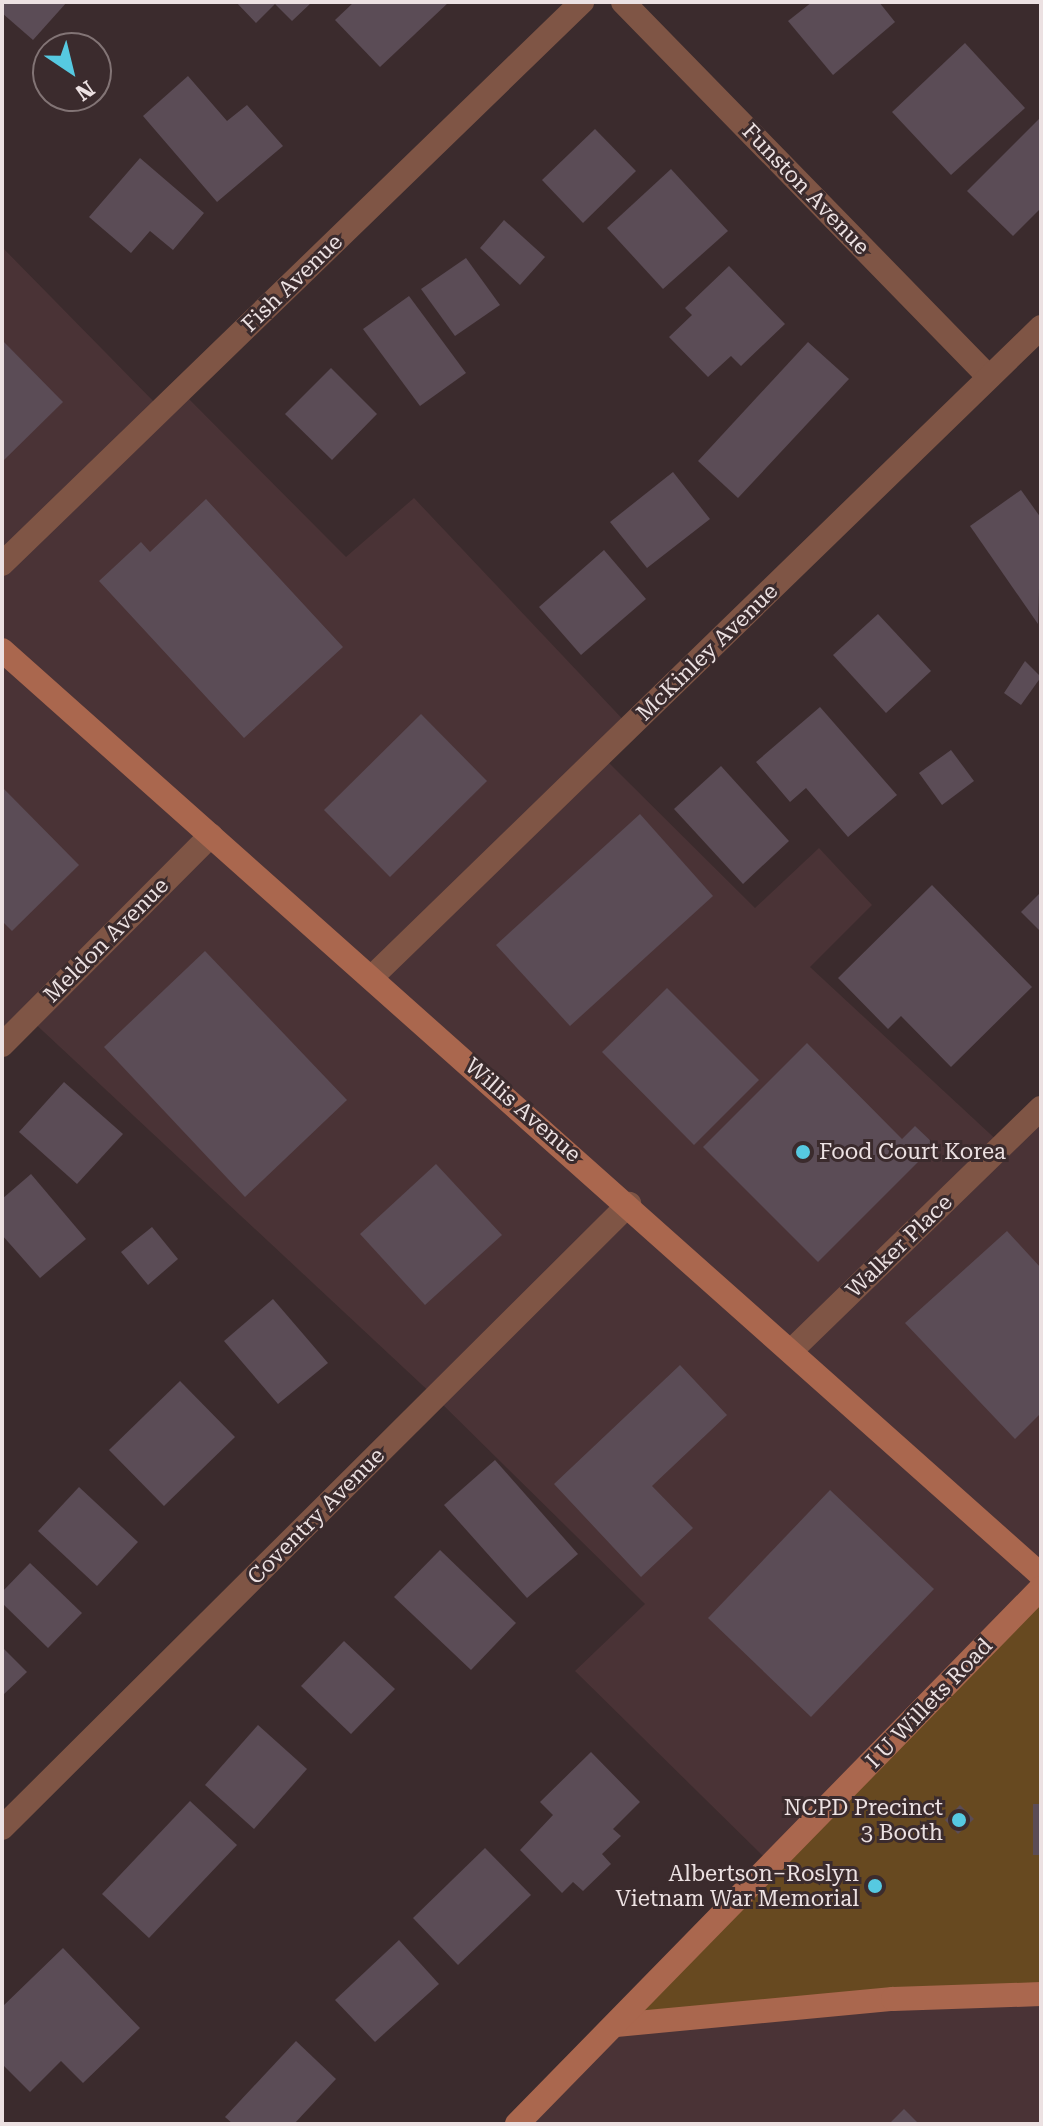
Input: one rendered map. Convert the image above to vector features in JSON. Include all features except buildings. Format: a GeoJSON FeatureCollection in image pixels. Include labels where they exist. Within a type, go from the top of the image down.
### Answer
{"type":"FeatureCollection","features":[{"type":"Feature","properties":{"kind":"main road","name":"Willis Avenue"},"geometry":{"type":"LineString","coordinates":[[2,650],[629,1204],[1041,1575]]}},
{"type":"Feature","properties":{"kind":"main road","name":"I U Willets Road"},"geometry":{"type":"LineString","coordinates":[[517,2124],[1041,1588]]}},
{"type":"Feature","properties":{"kind":"main road"},"geometry":{"type":"LineString","coordinates":[[616,2025],[893,1999],[1041,1994]]}},
{"type":"Feature","properties":{"kind":"street","name":"Fish Avenue"},"geometry":{"type":"LineString","coordinates":[[2,564],[582,2]]}},
{"type":"Feature","properties":{"kind":"street","name":"Funston Avenue"},"geometry":{"type":"LineString","coordinates":[[623,2],[989,377]]}},
{"type":"Feature","properties":{"kind":"street","name":"McKinley Avenue"},"geometry":{"type":"LineString","coordinates":[[372,977],[1041,327]]}},
{"type":"Feature","properties":{"kind":"street","name":"Meldon Avenue"},"geometry":{"type":"LineString","coordinates":[[2,1045],[211,835]]}},
{"type":"Feature","properties":{"kind":"street","name":"Walker Place"},"geometry":{"type":"LineString","coordinates":[[792,1350],[1041,1108]]}},
{"type":"Feature","properties":{"kind":"street","name":"Coventry Avenue"},"geometry":{"type":"LineString","coordinates":[[2,1828],[629,1204]]}},
{"type":"Feature","properties":{"kind":"shaded area"},"geometry":{"type":"Polygon","coordinates":[[[2,247],[161,409],[181,391],[346,557],[414,498],[631,728],[602,756],[755,908],[819,848],[872,905],[810,967],[1002,1145],[1041,1119],[1041,1588],[770,1863],[575,1671],[645,1604],[435,1397],[29,1018],[2,1043],[2,247]]]}},
{"type":"Feature","properties":{"kind":"shaded area"},"geometry":{"type":"Polygon","coordinates":[[[1041,1588],[1041,1990],[616,2025],[1041,1588]]]}},
{"type":"Feature","properties":{"kind":"shaded area"},"geometry":{"type":"Polygon","coordinates":[[[1041,1990],[1041,2124],[520,2124],[616,2025],[1041,1990]]]}},
{"type":"Feature","properties":{"kind":"place","name":"Food Court Korea"},"geometry":{"type":"Point","coordinates":[803,1152]}},
{"type":"Feature","properties":{"kind":"place","name":"NCPD Precinct 3 Booth"},"geometry":{"type":"Point","coordinates":[959,1820]}},
{"type":"Feature","properties":{"kind":"place","name":"Albertson–Roslyn Vietnam War Memorial"},"geometry":{"type":"Point","coordinates":[875,1886]}}]}
